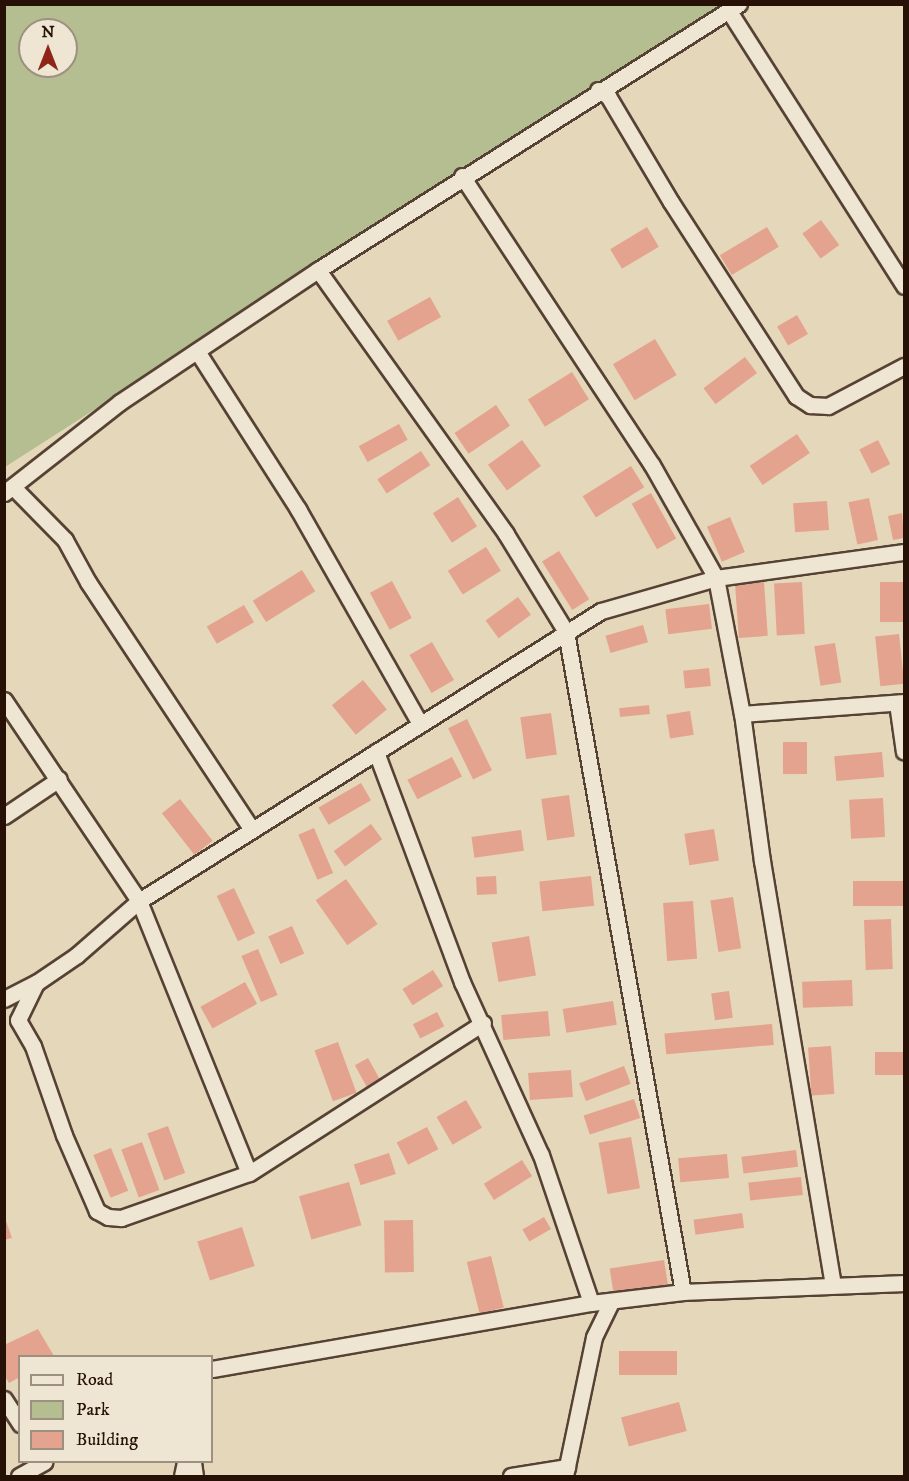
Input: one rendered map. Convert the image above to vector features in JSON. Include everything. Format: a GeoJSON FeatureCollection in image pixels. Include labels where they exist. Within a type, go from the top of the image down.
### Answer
{"type":"FeatureCollection","features":[{"type":"Feature","properties":{"kind":"street"},"geometry":{"type":"LineString","coordinates":[[251,828],[88,582],[64,540],[9,490],[120,402],[318,270],[598,90],[734,8],[904,286]]}},
{"type":"Feature","properties":{"kind":"street"},"geometry":{"type":"LineString","coordinates":[[598,90],[608,96],[671,202],[796,396],[810,405],[828,406],[904,366]]}},
{"type":"Feature","properties":{"kind":"street"},"geometry":{"type":"LineString","coordinates":[[462,176],[652,465],[716,578],[742,714],[762,861],[833,1285]]}},
{"type":"Feature","properties":{"kind":"street"},"geometry":{"type":"LineString","coordinates":[[318,270],[419,418],[506,534],[566,632],[683,1292]]}},
{"type":"Feature","properties":{"kind":"street"},"geometry":{"type":"LineString","coordinates":[[197,351],[298,508],[420,724]]}},
{"type":"Feature","properties":{"kind":"street"},"geometry":{"type":"LineString","coordinates":[[4,999],[36,983],[77,955],[139,902],[251,828],[601,611],[716,578],[904,552]]}},
{"type":"Feature","properties":{"kind":"street"},"geometry":{"type":"LineString","coordinates":[[4,700],[59,779],[139,902],[249,1173]]}},
{"type":"Feature","properties":{"kind":"street"},"geometry":{"type":"LineString","coordinates":[[742,714],[901,703],[904,752]]}},
{"type":"Feature","properties":{"kind":"street"},"geometry":{"type":"LineString","coordinates":[[376,752],[424,886],[541,1155],[591,1303]]}},
{"type":"Feature","properties":{"kind":"street"},"geometry":{"type":"LineString","coordinates":[[4,816],[59,779]]}},
{"type":"Feature","properties":{"kind":"street"},"geometry":{"type":"LineString","coordinates":[[18,1020],[36,983]]}},
{"type":"Feature","properties":{"kind":"street"},"geometry":{"type":"LineString","coordinates":[[4,1012],[18,1020],[33,1046],[64,1135],[98,1211],[108,1217],[121,1218],[249,1173],[483,1023]]}},
{"type":"Feature","properties":{"kind":"street"},"geometry":{"type":"LineString","coordinates":[[213,1369],[591,1303],[683,1292],[904,1283]]}},
{"type":"Feature","properties":{"kind":"street"},"geometry":{"type":"LineString","coordinates":[[511,1476],[566,1472],[594,1337],[611,1302]]}},
{"type":"Feature","properties":{"kind":"street"},"geometry":{"type":"LineString","coordinates":[[4,1399],[18,1421]]}},
{"type":"Feature","properties":{"kind":"street"},"geometry":{"type":"LineString","coordinates":[[19,1476],[41,1463]]}},
{"type":"Feature","properties":{"kind":"green space"},"geometry":{"type":"Polygon","coordinates":[[[5,5],[725,5],[5,467],[5,5]]]}},
{"type":"Feature","properties":{"kind":"building"},"geometry":{"type":"Polygon","coordinates":[[[821,220],[839,245],[821,259],[802,234],[821,220]]]}},
{"type":"Feature","properties":{"kind":"building"},"geometry":{"type":"Polygon","coordinates":[[[647,227],[659,247],[622,269],[610,249],[647,227]]]}},
{"type":"Feature","properties":{"kind":"building"},"geometry":{"type":"Polygon","coordinates":[[[767,227],[779,247],[732,275],[720,255],[767,227]]]}},
{"type":"Feature","properties":{"kind":"building"},"geometry":{"type":"Polygon","coordinates":[[[430,297],[441,317],[398,341],[387,321],[430,297]]]}},
{"type":"Feature","properties":{"kind":"building"},"geometry":{"type":"Polygon","coordinates":[[[797,315],[808,334],[788,346],[777,326],[797,315]]]}},
{"type":"Feature","properties":{"kind":"building"},"geometry":{"type":"Polygon","coordinates":[[[655,339],[677,375],[635,400],[613,364],[655,339]]]}},
{"type":"Feature","properties":{"kind":"building"},"geometry":{"type":"Polygon","coordinates":[[[745,357],[757,373],[716,404],[703,388],[745,357]]]}},
{"type":"Feature","properties":{"kind":"building"},"geometry":{"type":"Polygon","coordinates":[[[572,372],[589,399],[545,427],[528,400],[572,372]]]}},
{"type":"Feature","properties":{"kind":"building"},"geometry":{"type":"Polygon","coordinates":[[[496,405],[510,426],[469,454],[455,433],[496,405]]]}},
{"type":"Feature","properties":{"kind":"building"},"geometry":{"type":"Polygon","coordinates":[[[399,424],[408,440],[367,462],[359,446],[399,424]]]}},
{"type":"Feature","properties":{"kind":"building"},"geometry":{"type":"Polygon","coordinates":[[[797,434],[810,453],[763,485],[750,466],[797,434]]]}},
{"type":"Feature","properties":{"kind":"building"},"geometry":{"type":"Polygon","coordinates":[[[522,440],[541,466],[507,491],[488,465],[522,440]]]}},
{"type":"Feature","properties":{"kind":"building"},"geometry":{"type":"Polygon","coordinates":[[[878,440],[890,464],[872,474],[859,450],[878,440]]]}},
{"type":"Feature","properties":{"kind":"building"},"geometry":{"type":"Polygon","coordinates":[[[421,451],[430,465],[387,494],[377,479],[421,451]]]}},
{"type":"Feature","properties":{"kind":"building"},"geometry":{"type":"Polygon","coordinates":[[[631,466],[644,487],[596,517],[583,496],[631,466]]]}},
{"type":"Feature","properties":{"kind":"building"},"geometry":{"type":"Polygon","coordinates":[[[651,493],[676,538],[657,549],[632,504],[651,493]]]}},
{"type":"Feature","properties":{"kind":"building"},"geometry":{"type":"Polygon","coordinates":[[[458,497],[477,526],[452,543],[433,513],[458,497]]]}},
{"type":"Feature","properties":{"kind":"building"},"geometry":{"type":"Polygon","coordinates":[[[869,498],[878,540],[857,544],[848,502],[869,498]]]}},
{"type":"Feature","properties":{"kind":"building"},"geometry":{"type":"Polygon","coordinates":[[[827,501],[829,530],[795,532],[793,503],[827,501]]]}},
{"type":"Feature","properties":{"kind":"building"},"geometry":{"type":"Polygon","coordinates":[[[902,513],[904,538],[893,540],[888,516],[902,513]]]}},
{"type":"Feature","properties":{"kind":"building"},"geometry":{"type":"Polygon","coordinates":[[[730,517],[745,552],[722,562],[707,527],[730,517]]]}},
{"type":"Feature","properties":{"kind":"building"},"geometry":{"type":"Polygon","coordinates":[[[486,547],[501,571],[463,595],[448,571],[486,547]]]}},
{"type":"Feature","properties":{"kind":"building"},"geometry":{"type":"Polygon","coordinates":[[[559,551],[589,599],[572,610],[542,562],[559,551]]]}},
{"type":"Feature","properties":{"kind":"building"},"geometry":{"type":"Polygon","coordinates":[[[302,570],[315,591],[266,622],[253,601],[302,570]]]}},
{"type":"Feature","properties":{"kind":"building"},"geometry":{"type":"Polygon","coordinates":[[[392,581],[412,618],[390,630],[370,593],[392,581]]]}},
{"type":"Feature","properties":{"kind":"building"},"geometry":{"type":"Polygon","coordinates":[[[764,582],[768,636],[739,638],[735,584],[764,582]]]}},
{"type":"Feature","properties":{"kind":"building"},"geometry":{"type":"Polygon","coordinates":[[[802,582],[805,634],[777,635],[774,583],[802,582]]]}},
{"type":"Feature","properties":{"kind":"building"},"geometry":{"type":"Polygon","coordinates":[[[880,582],[904,582],[904,622],[880,622],[880,582]]]}},
{"type":"Feature","properties":{"kind":"building"},"geometry":{"type":"Polygon","coordinates":[[[518,597],[531,615],[499,638],[486,621],[518,597]]]}},
{"type":"Feature","properties":{"kind":"building"},"geometry":{"type":"Polygon","coordinates":[[[709,604],[712,629],[668,634],[665,609],[709,604]]]}},
{"type":"Feature","properties":{"kind":"building"},"geometry":{"type":"Polygon","coordinates":[[[244,605],[254,622],[217,644],[207,626],[244,605]]]}},
{"type":"Feature","properties":{"kind":"building"},"geometry":{"type":"Polygon","coordinates":[[[643,625],[648,642],[610,653],[606,636],[643,625]]]}},
{"type":"Feature","properties":{"kind":"building"},"geometry":{"type":"Polygon","coordinates":[[[899,634],[904,684],[880,686],[875,637],[899,634]]]}},
{"type":"Feature","properties":{"kind":"building"},"geometry":{"type":"Polygon","coordinates":[[[432,642],[454,680],[431,693],[409,655],[432,642]]]}},
{"type":"Feature","properties":{"kind":"building"},"geometry":{"type":"Polygon","coordinates":[[[835,643],[841,683],[821,686],[814,646],[835,643]]]}},
{"type":"Feature","properties":{"kind":"building"},"geometry":{"type":"Polygon","coordinates":[[[709,668],[711,686],[685,689],[683,671],[709,668]]]}},
{"type":"Feature","properties":{"kind":"building"},"geometry":{"type":"Polygon","coordinates":[[[363,680],[387,710],[356,735],[332,705],[363,680]]]}},
{"type":"Feature","properties":{"kind":"building"},"geometry":{"type":"Polygon","coordinates":[[[649,705],[650,714],[620,717],[619,708],[649,705]]]}},
{"type":"Feature","properties":{"kind":"building"},"geometry":{"type":"Polygon","coordinates":[[[690,711],[694,735],[670,738],[666,715],[690,711]]]}},
{"type":"Feature","properties":{"kind":"building"},"geometry":{"type":"Polygon","coordinates":[[[551,713],[557,755],[526,759],[520,717],[551,713]]]}},
{"type":"Feature","properties":{"kind":"building"},"geometry":{"type":"Polygon","coordinates":[[[467,719],[492,770],[473,779],[448,728],[467,719]]]}},
{"type":"Feature","properties":{"kind":"building"},"geometry":{"type":"Polygon","coordinates":[[[783,742],[807,742],[807,774],[783,774],[783,742]]]}},
{"type":"Feature","properties":{"kind":"building"},"geometry":{"type":"Polygon","coordinates":[[[882,752],[884,777],[836,781],[834,756],[882,752]]]}},
{"type":"Feature","properties":{"kind":"building"},"geometry":{"type":"Polygon","coordinates":[[[452,757],[462,777],[417,799],[407,780],[452,757]]]}},
{"type":"Feature","properties":{"kind":"building"},"geometry":{"type":"Polygon","coordinates":[[[361,783],[371,800],[329,825],[319,808],[361,783]]]}},
{"type":"Feature","properties":{"kind":"building"},"geometry":{"type":"Polygon","coordinates":[[[569,795],[575,837],[547,840],[541,799],[569,795]]]}},
{"type":"Feature","properties":{"kind":"building"},"geometry":{"type":"Polygon","coordinates":[[[883,798],[885,837],[851,839],[849,800],[883,798]]]}},
{"type":"Feature","properties":{"kind":"building"},"geometry":{"type":"Polygon","coordinates":[[[180,799],[213,841],[195,855],[162,813],[180,799]]]}},
{"type":"Feature","properties":{"kind":"building"},"geometry":{"type":"Polygon","coordinates":[[[371,824],[382,839],[345,866],[334,851],[371,824]]]}},
{"type":"Feature","properties":{"kind":"building"},"geometry":{"type":"Polygon","coordinates":[[[314,828],[333,873],[317,880],[298,835],[314,828]]]}},
{"type":"Feature","properties":{"kind":"building"},"geometry":{"type":"Polygon","coordinates":[[[714,829],[719,861],[689,865],[684,834],[714,829]]]}},
{"type":"Feature","properties":{"kind":"building"},"geometry":{"type":"Polygon","coordinates":[[[521,830],[524,851],[474,858],[471,837],[521,830]]]}},
{"type":"Feature","properties":{"kind":"building"},"geometry":{"type":"Polygon","coordinates":[[[496,876],[497,894],[477,895],[476,877],[496,876]]]}},
{"type":"Feature","properties":{"kind":"building"},"geometry":{"type":"Polygon","coordinates":[[[591,876],[594,906],[542,911],[539,881],[591,876]]]}},
{"type":"Feature","properties":{"kind":"building"},"geometry":{"type":"Polygon","coordinates":[[[346,879],[378,924],[347,945],[316,900],[346,879]]]}},
{"type":"Feature","properties":{"kind":"building"},"geometry":{"type":"Polygon","coordinates":[[[853,881],[904,881],[904,906],[853,906],[853,881]]]}},
{"type":"Feature","properties":{"kind":"building"},"geometry":{"type":"Polygon","coordinates":[[[234,888],[255,933],[238,941],[217,896],[234,888]]]}},
{"type":"Feature","properties":{"kind":"building"},"geometry":{"type":"Polygon","coordinates":[[[733,897],[741,948],[718,952],[710,901],[733,897]]]}},
{"type":"Feature","properties":{"kind":"building"},"geometry":{"type":"Polygon","coordinates":[[[693,901],[697,959],[667,961],[663,903],[693,901]]]}},
{"type":"Feature","properties":{"kind":"building"},"geometry":{"type":"Polygon","coordinates":[[[891,919],[893,969],[866,970],[864,920],[891,919]]]}},
{"type":"Feature","properties":{"kind":"building"},"geometry":{"type":"Polygon","coordinates":[[[292,926],[304,953],[280,964],[268,937],[292,926]]]}},
{"type":"Feature","properties":{"kind":"building"},"geometry":{"type":"Polygon","coordinates":[[[529,936],[536,975],[499,982],[492,943],[529,936]]]}},
{"type":"Feature","properties":{"kind":"building"},"geometry":{"type":"Polygon","coordinates":[[[258,949],[278,995],[261,1002],[241,956],[258,949]]]}},
{"type":"Feature","properties":{"kind":"building"},"geometry":{"type":"Polygon","coordinates":[[[433,970],[443,986],[413,1005],[402,989],[433,970]]]}},
{"type":"Feature","properties":{"kind":"building"},"geometry":{"type":"Polygon","coordinates":[[[852,980],[853,1006],[803,1008],[802,982],[852,980]]]}},
{"type":"Feature","properties":{"kind":"building"},"geometry":{"type":"Polygon","coordinates":[[[245,982],[257,1004],[213,1029],[200,1007],[245,982]]]}},
{"type":"Feature","properties":{"kind":"building"},"geometry":{"type":"Polygon","coordinates":[[[729,991],[733,1018],[715,1020],[711,994],[729,991]]]}},
{"type":"Feature","properties":{"kind":"building"},"geometry":{"type":"Polygon","coordinates":[[[613,1001],[617,1025],[566,1033],[563,1009],[613,1001]]]}},
{"type":"Feature","properties":{"kind":"building"},"geometry":{"type":"Polygon","coordinates":[[[548,1011],[550,1036],[503,1040],[501,1015],[548,1011]]]}},
{"type":"Feature","properties":{"kind":"building"},"geometry":{"type":"Polygon","coordinates":[[[437,1012],[444,1026],[420,1039],[413,1024],[437,1012]]]}},
{"type":"Feature","properties":{"kind":"building"},"geometry":{"type":"Polygon","coordinates":[[[772,1024],[774,1045],[666,1054],[664,1033],[772,1024]]]}},
{"type":"Feature","properties":{"kind":"building"},"geometry":{"type":"Polygon","coordinates":[[[338,1042],[356,1093],[333,1101],[315,1051],[338,1042]]]}},
{"type":"Feature","properties":{"kind":"building"},"geometry":{"type":"Polygon","coordinates":[[[831,1046],[834,1094],[811,1095],[808,1048],[831,1046]]]}},
{"type":"Feature","properties":{"kind":"building"},"geometry":{"type":"Polygon","coordinates":[[[875,1052],[904,1052],[904,1075],[875,1075],[875,1052]]]}},
{"type":"Feature","properties":{"kind":"building"},"geometry":{"type":"Polygon","coordinates":[[[368,1058],[382,1083],[369,1091],[355,1065],[368,1058]]]}},
{"type":"Feature","properties":{"kind":"building"},"geometry":{"type":"Polygon","coordinates":[[[624,1066],[631,1084],[586,1101],[579,1083],[624,1066]]]}},
{"type":"Feature","properties":{"kind":"building"},"geometry":{"type":"Polygon","coordinates":[[[571,1070],[573,1097],[530,1100],[528,1073],[571,1070]]]}},
{"type":"Feature","properties":{"kind":"building"},"geometry":{"type":"Polygon","coordinates":[[[634,1099],[640,1118],[590,1134],[584,1115],[634,1099]]]}},
{"type":"Feature","properties":{"kind":"building"},"geometry":{"type":"Polygon","coordinates":[[[466,1100],[482,1128],[453,1145],[437,1117],[466,1100]]]}},
{"type":"Feature","properties":{"kind":"building"},"geometry":{"type":"Polygon","coordinates":[[[168,1126],[185,1173],[164,1181],[147,1134],[168,1126]]]}},
{"type":"Feature","properties":{"kind":"building"},"geometry":{"type":"Polygon","coordinates":[[[427,1127],[438,1149],[408,1165],[397,1142],[427,1127]]]}},
{"type":"Feature","properties":{"kind":"building"},"geometry":{"type":"Polygon","coordinates":[[[631,1137],[640,1188],[608,1194],[599,1143],[631,1137]]]}},
{"type":"Feature","properties":{"kind":"building"},"geometry":{"type":"Polygon","coordinates":[[[142,1142],[159,1190],[139,1197],[121,1150],[142,1142]]]}},
{"type":"Feature","properties":{"kind":"building"},"geometry":{"type":"Polygon","coordinates":[[[111,1148],[128,1191],[111,1198],[93,1155],[111,1148]]]}},
{"type":"Feature","properties":{"kind":"building"},"geometry":{"type":"Polygon","coordinates":[[[796,1150],[798,1167],[743,1174],[741,1157],[796,1150]]]}},
{"type":"Feature","properties":{"kind":"building"},"geometry":{"type":"Polygon","coordinates":[[[389,1153],[396,1174],[361,1185],[354,1164],[389,1153]]]}},
{"type":"Feature","properties":{"kind":"building"},"geometry":{"type":"Polygon","coordinates":[[[727,1154],[729,1178],[680,1182],[678,1158],[727,1154]]]}},
{"type":"Feature","properties":{"kind":"building"},"geometry":{"type":"Polygon","coordinates":[[[522,1160],[532,1176],[494,1200],[484,1184],[522,1160]]]}},
{"type":"Feature","properties":{"kind":"building"},"geometry":{"type":"Polygon","coordinates":[[[801,1177],[803,1195],[750,1200],[748,1183],[801,1177]]]}},
{"type":"Feature","properties":{"kind":"building"},"geometry":{"type":"Polygon","coordinates":[[[349,1182],[361,1225],[311,1240],[299,1196],[349,1182]]]}},
{"type":"Feature","properties":{"kind":"building"},"geometry":{"type":"Polygon","coordinates":[[[742,1213],[744,1228],[696,1235],[693,1220],[742,1213]]]}},
{"type":"Feature","properties":{"kind":"building"},"geometry":{"type":"Polygon","coordinates":[[[4,1215],[12,1238],[4,1240],[4,1215]]]}},
{"type":"Feature","properties":{"kind":"building"},"geometry":{"type":"Polygon","coordinates":[[[544,1217],[551,1229],[529,1242],[522,1230],[544,1217]]]}},
{"type":"Feature","properties":{"kind":"building"},"geometry":{"type":"Polygon","coordinates":[[[413,1220],[414,1272],[385,1272],[384,1221],[413,1220]]]}},
{"type":"Feature","properties":{"kind":"building"},"geometry":{"type":"Polygon","coordinates":[[[242,1227],[255,1266],[210,1281],[197,1242],[242,1227]]]}},
{"type":"Feature","properties":{"kind":"building"},"geometry":{"type":"Polygon","coordinates":[[[491,1256],[504,1307],[480,1313],[467,1262],[491,1256]]]}},
{"type":"Feature","properties":{"kind":"building"},"geometry":{"type":"Polygon","coordinates":[[[664,1260],[668,1285],[614,1293],[610,1269],[664,1260]]]}},
{"type":"Feature","properties":{"kind":"building"},"geometry":{"type":"Polygon","coordinates":[[[38,1329],[53,1355],[18,1355],[18,1378],[9,1383],[4,1375],[4,1345],[38,1329]]]}},
{"type":"Feature","properties":{"kind":"building"},"geometry":{"type":"Polygon","coordinates":[[[619,1351],[677,1351],[677,1375],[619,1375],[619,1351]]]}},
{"type":"Feature","properties":{"kind":"building"},"geometry":{"type":"Polygon","coordinates":[[[679,1402],[687,1431],[629,1447],[621,1418],[679,1402]]]}}]}
